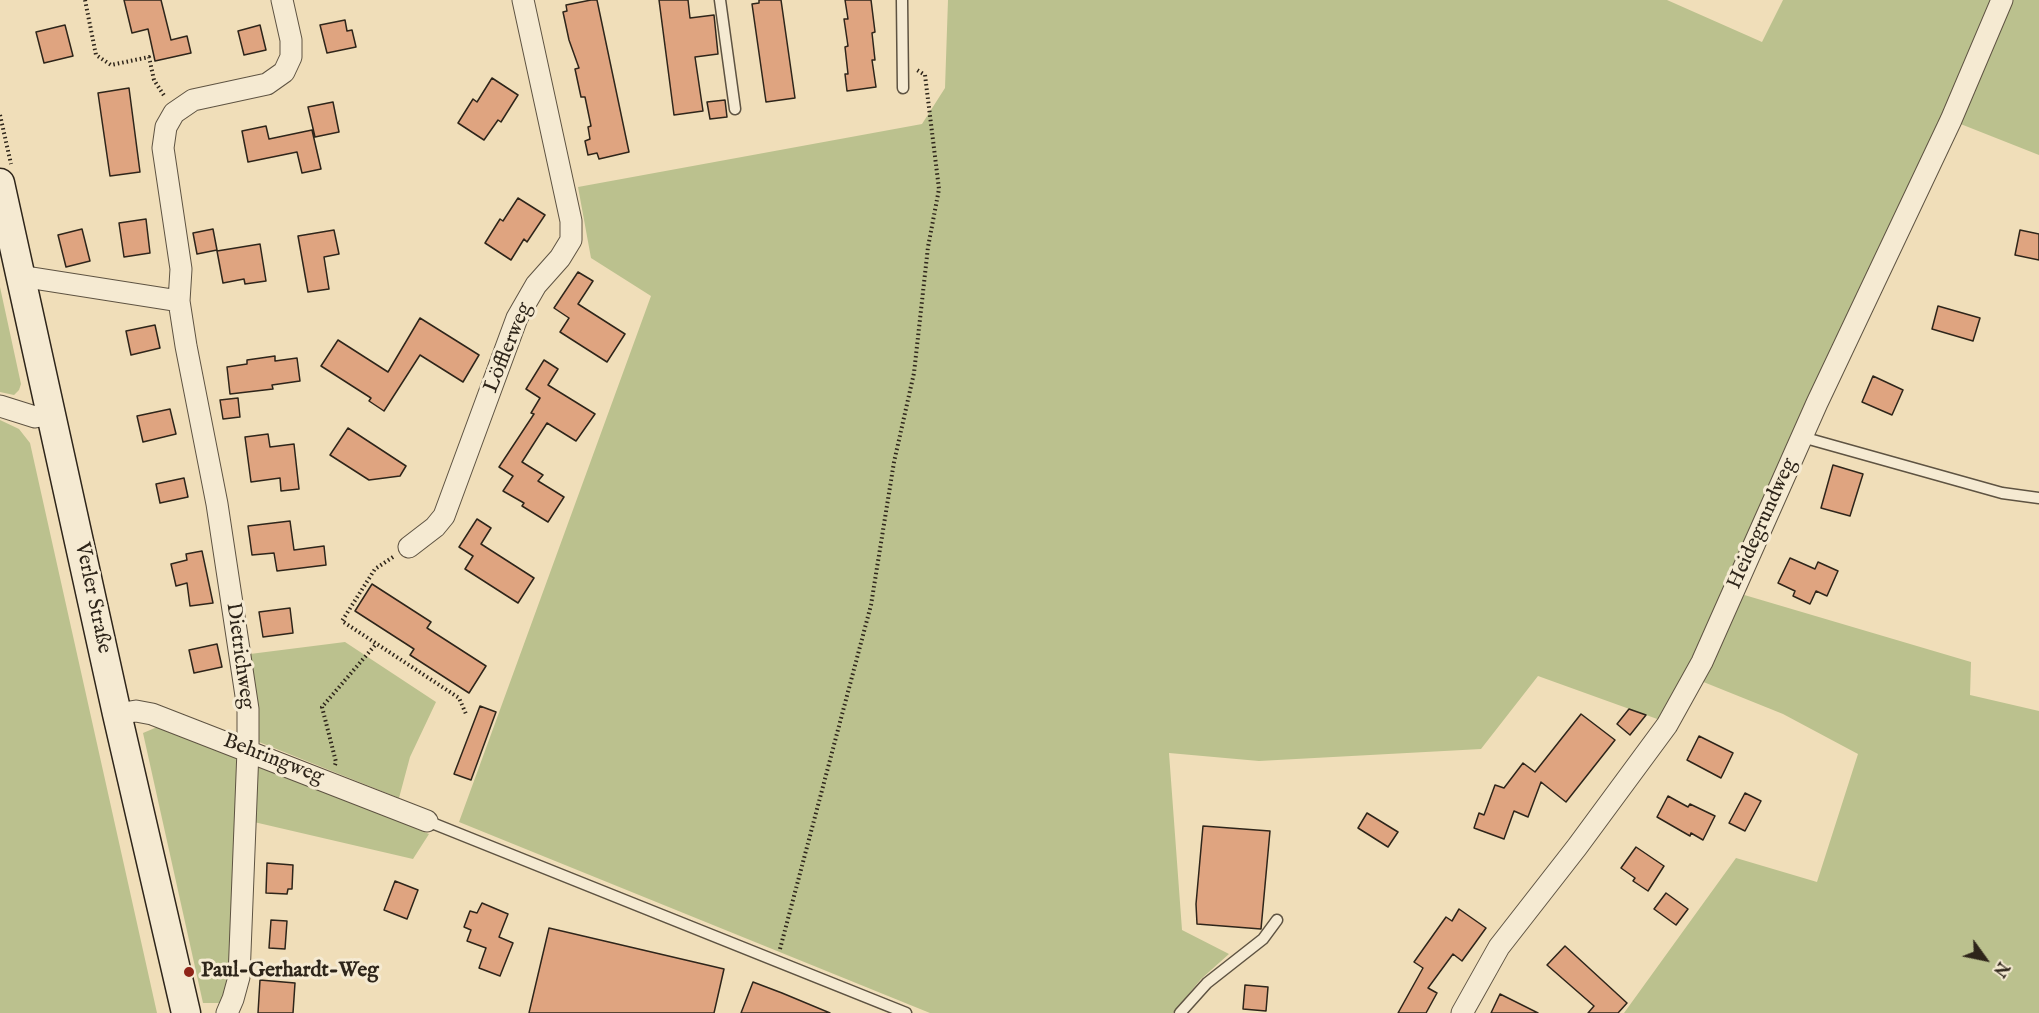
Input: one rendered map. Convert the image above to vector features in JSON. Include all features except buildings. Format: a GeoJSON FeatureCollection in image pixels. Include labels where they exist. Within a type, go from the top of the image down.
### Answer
{"type":"FeatureCollection","features":[{"type":"Feature","properties":{"kind":"main road","name":"Verler Straße"},"geometry":{"type":"LineString","coordinates":[[0,183],[117,714],[186,1013]]}},
{"type":"Feature","properties":{"kind":"street"},"geometry":{"type":"LineString","coordinates":[[174,113],[193,99],[267,84],[284,72],[291,57],[291,40],[282,0]]}},
{"type":"Feature","properties":{"kind":"street","name":"Löfflerweg"},"geometry":{"type":"LineString","coordinates":[[409,547],[435,527],[444,516],[518,318],[536,285],[560,258],[571,240],[571,221],[523,0]]}},
{"type":"Feature","properties":{"kind":"street","name":"Heidegrundweg"},"geometry":{"type":"LineString","coordinates":[[1462,1013],[1499,947],[1577,847],[1667,725],[1702,662],[1802,436],[1951,120],[2002,0]]}},
{"type":"Feature","properties":{"kind":"street","name":"Dietrichweg"},"geometry":{"type":"LineString","coordinates":[[174,113],[166,127],[163,148],[181,269],[178,301],[217,504],[248,709],[239,977],[227,1013]]}},
{"type":"Feature","properties":{"kind":"street"},"geometry":{"type":"LineString","coordinates":[[20,276],[178,301]]}},
{"type":"Feature","properties":{"kind":"street"},"geometry":{"type":"LineString","coordinates":[[0,406],[34,417],[52,414]]}},
{"type":"Feature","properties":{"kind":"street","name":"Behringweg"},"geometry":{"type":"LineString","coordinates":[[117,714],[136,711],[152,714],[427,821]]}},
{"type":"Feature","properties":{"kind":"lane"},"geometry":{"type":"LineString","coordinates":[[720,0],[735,110]]}},
{"type":"Feature","properties":{"kind":"lane"},"geometry":{"type":"LineString","coordinates":[[902,0],[903,88]]}},
{"type":"Feature","properties":{"kind":"lane"},"geometry":{"type":"LineString","coordinates":[[1802,436],[2002,493],[2039,498]]}},
{"type":"Feature","properties":{"kind":"lane"},"geometry":{"type":"LineString","coordinates":[[427,821],[906,1013]]}},
{"type":"Feature","properties":{"kind":"lane"},"geometry":{"type":"LineString","coordinates":[[1180,1013],[1207,983],[1263,939],[1277,920]]}},
{"type":"Feature","properties":{"kind":"path"},"geometry":{"type":"LineString","coordinates":[[85,0],[96,56],[111,65],[149,57],[154,80],[174,113]]}},
{"type":"Feature","properties":{"kind":"path"},"geometry":{"type":"LineString","coordinates":[[777,961],[871,605],[894,462],[914,373],[928,247],[939,189],[925,75],[902,60]]}},
{"type":"Feature","properties":{"kind":"path"},"geometry":{"type":"LineString","coordinates":[[409,547],[375,569],[342,621],[459,698],[466,714]]}},
{"type":"Feature","properties":{"kind":"path"},"geometry":{"type":"LineString","coordinates":[[329,782],[336,762],[322,707],[376,644]]}},
{"type":"Feature","properties":{"kind":"green space"},"geometry":{"type":"Polygon","coordinates":[[[948,0],[1667,0],[1762,42],[1783,0],[1992,0],[1942,118],[1693,658],[1660,720],[1538,676],[1481,749],[1259,761],[1169,753],[1182,930],[1229,954],[1201,979],[1173,1013],[930,1013],[459,822],[651,296],[591,258],[578,187],[922,124],[945,88],[948,0]]]}},
{"type":"Feature","properties":{"kind":"green space"},"geometry":{"type":"Polygon","coordinates":[[[2012,0],[2039,0],[2039,155],[1958,123],[2012,0]]]}},
{"type":"Feature","properties":{"kind":"green space"},"geometry":{"type":"Polygon","coordinates":[[[0,287],[21,384],[14,395],[0,392],[0,287]]]}},
{"type":"Feature","properties":{"kind":"green space"},"geometry":{"type":"Polygon","coordinates":[[[0,420],[19,429],[30,443],[157,1013],[0,1013],[0,420]]]}},
{"type":"Feature","properties":{"kind":"green space"},"geometry":{"type":"Polygon","coordinates":[[[1741,594],[1971,662],[1970,695],[2039,711],[2039,1013],[1624,1013],[1736,858],[1817,882],[1858,754],[1783,714],[1701,681],[1741,594]]]}},
{"type":"Feature","properties":{"kind":"green space"},"geometry":{"type":"Polygon","coordinates":[[[345,642],[436,702],[410,757],[399,798],[254,740],[250,654],[345,642]]]}},
{"type":"Feature","properties":{"kind":"green space"},"geometry":{"type":"Polygon","coordinates":[[[162,725],[243,756],[429,834],[413,859],[254,822],[232,977],[220,1003],[203,1003],[143,733],[162,725]]]}},
{"type":"Feature","properties":{"kind":"place","name":"Paul-Gerhardt-Weg"},"geometry":{"type":"Point","coordinates":[189,972]}}]}
